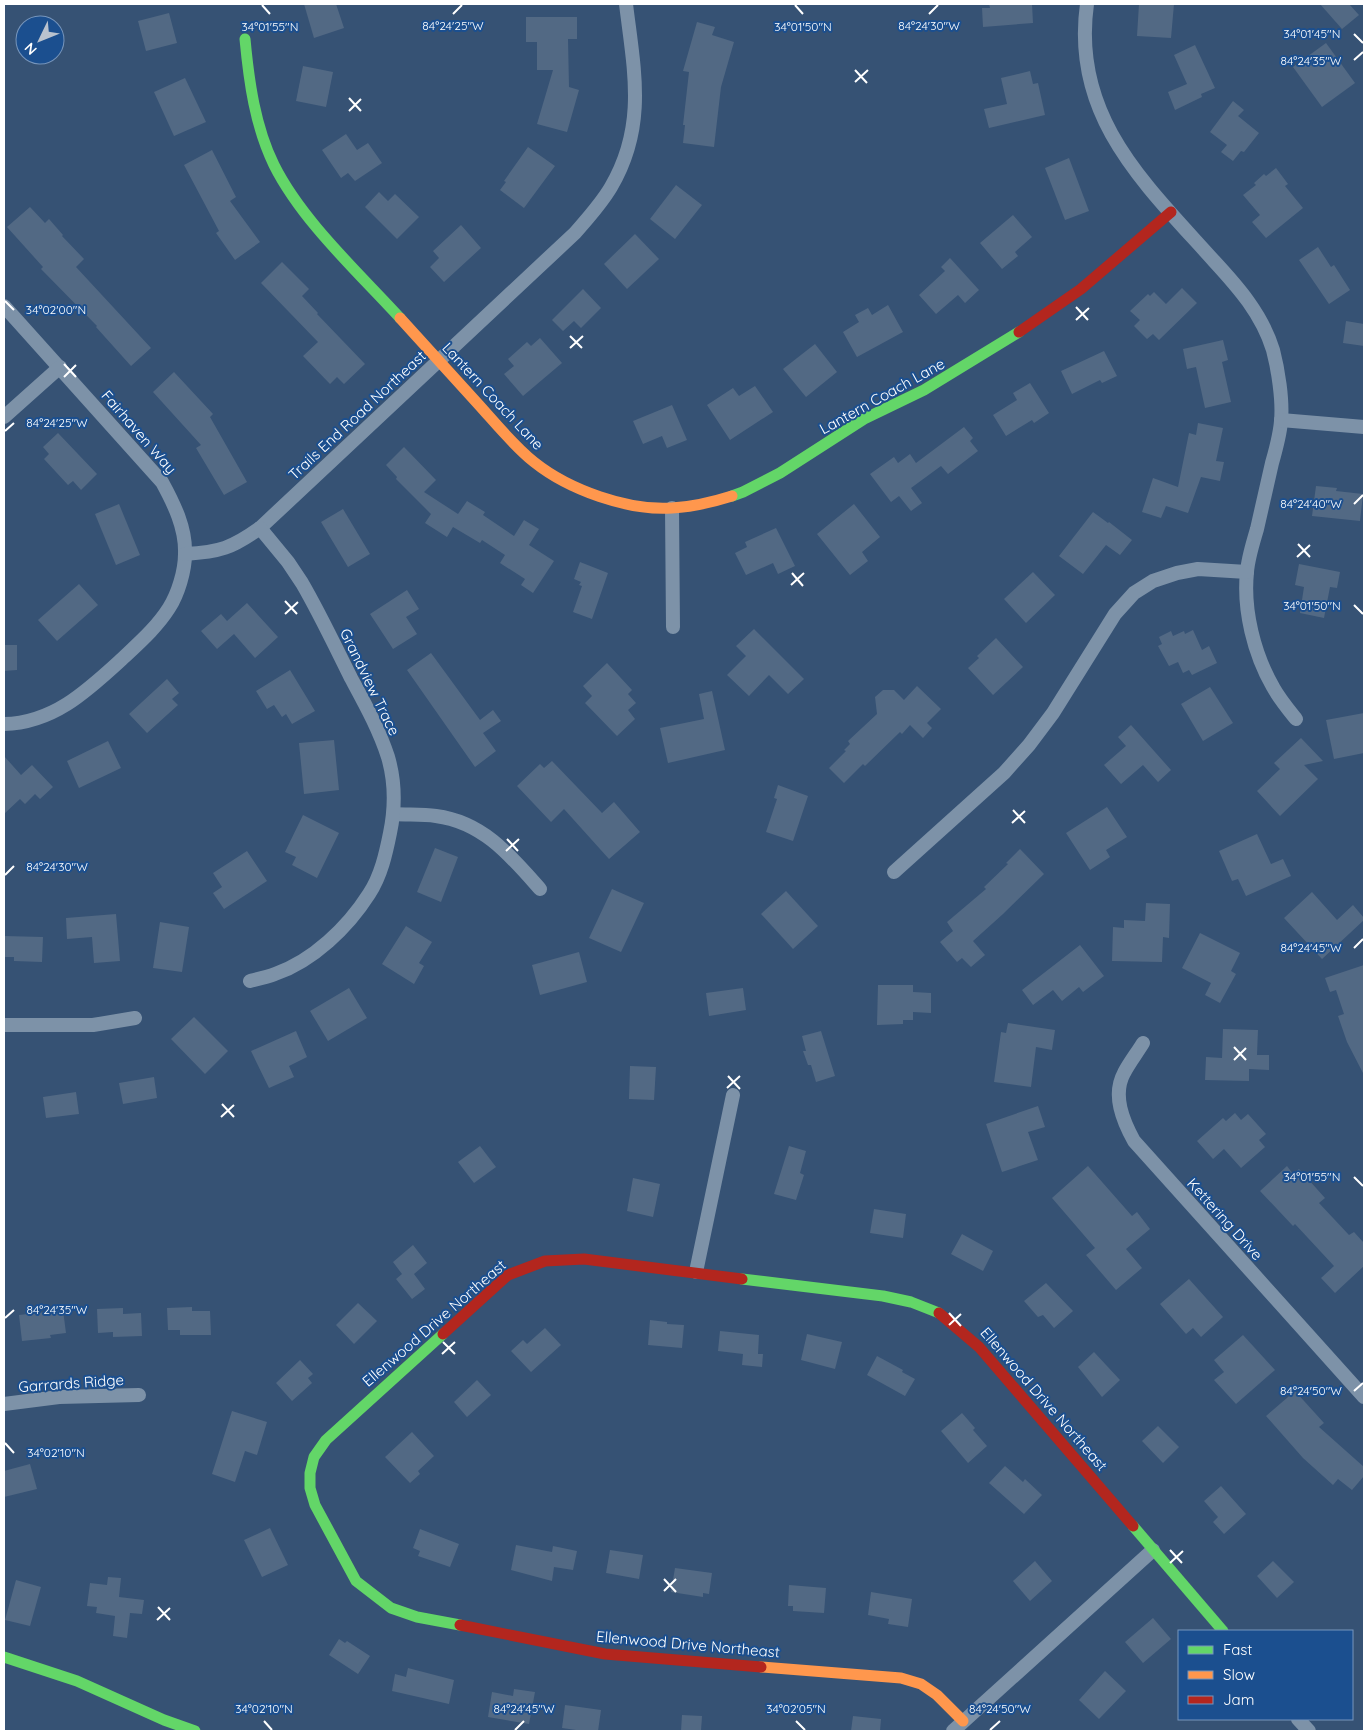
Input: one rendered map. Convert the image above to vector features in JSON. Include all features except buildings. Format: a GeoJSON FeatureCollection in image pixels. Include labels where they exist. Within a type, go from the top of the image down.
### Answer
{"type":"FeatureCollection","features":[{"type":"Feature","properties":{"kind":"street","name":"Trails End Road Northeast"},"geometry":{"type":"LineString","coordinates":[[185,554],[210,553],[224,550],[240,542],[260,528],[575,232],[596,209],[623,165],[635,114],[634,62],[626,4]]}},
{"type":"Feature","properties":{"kind":"street"},"geometry":{"type":"LineString","coordinates":[[1087,4],[1084,24],[1088,73],[1103,118],[1117,145],[1133,169],[1240,290],[1267,334],[1273,351],[1280,390],[1281,420],[1247,572],[1247,600],[1250,627],[1257,651],[1274,688],[1296,719]]}},
{"type":"Feature","properties":{"kind":"street","name":"Lantern Coach Lane"},"geometry":{"type":"LineString","coordinates":[[245,39],[249,84],[259,127],[274,165],[290,191],[308,214],[513,443],[535,462],[559,478],[586,491],[614,501],[672,508],[718,500],[744,492],[780,473],[864,419],[924,390],[969,365],[1081,289],[1171,212]]}},
{"type":"Feature","properties":{"kind":"street","name":"Fairhaven Way"},"geometry":{"type":"LineString","coordinates":[[4,306],[162,482],[175,505],[183,531],[185,554],[180,581],[170,607],[146,637],[86,692],[57,711],[33,720],[4,724]]}},
{"type":"Feature","properties":{"kind":"street"},"geometry":{"type":"LineString","coordinates":[[4,417],[60,367]]}},
{"type":"Feature","properties":{"kind":"street"},"geometry":{"type":"LineString","coordinates":[[1281,420],[1364,427]]}},
{"type":"Feature","properties":{"kind":"street"},"geometry":{"type":"LineString","coordinates":[[672,508],[672,627]]}},
{"type":"Feature","properties":{"kind":"street","name":"Grandview Trace"},"geometry":{"type":"LineString","coordinates":[[250,981],[276,974],[302,961],[326,944],[348,922],[370,892],[376,879],[387,848],[394,814],[393,789],[388,759],[377,729],[302,583],[288,562],[260,528]]}},
{"type":"Feature","properties":{"kind":"street"},"geometry":{"type":"LineString","coordinates":[[894,872],[1004,772],[1029,745],[1053,714],[1115,614],[1134,593],[1153,581],[1198,569],[1247,572]]}},
{"type":"Feature","properties":{"kind":"street"},"geometry":{"type":"LineString","coordinates":[[394,814],[436,816],[470,825],[491,838],[514,859],[540,889]]}},
{"type":"Feature","properties":{"kind":"street"},"geometry":{"type":"LineString","coordinates":[[4,1025],[93,1025],[134,1018]]}},
{"type":"Feature","properties":{"kind":"street","name":"Kettering Drive"},"geometry":{"type":"LineString","coordinates":[[1143,1043],[1123,1075],[1119,1094],[1120,1111],[1125,1126],[1134,1141],[1364,1397]]}},
{"type":"Feature","properties":{"kind":"street"},"geometry":{"type":"LineString","coordinates":[[696,1272],[732,1095]]}},
{"type":"Feature","properties":{"kind":"street","name":"Ellenwood Drive Northeast"},"geometry":{"type":"LineString","coordinates":[[958,1726],[937,1695],[921,1684],[900,1678],[634,1658],[605,1654],[417,1616],[391,1608],[374,1597],[356,1581],[315,1505],[310,1488],[310,1473],[314,1457],[326,1440],[508,1275],[531,1264],[559,1258],[584,1259],[883,1296],[911,1302],[937,1312],[979,1347],[1222,1630]]}},
{"type":"Feature","properties":{"kind":"street","name":"Garrards Ridge"},"geometry":{"type":"LineString","coordinates":[[4,1404],[59,1397],[140,1395]]}},
{"type":"Feature","properties":{"kind":"street"},"geometry":{"type":"LineString","coordinates":[[958,1726],[1153,1550]]}},
{"type":"Feature","properties":{"kind":"street"},"geometry":{"type":"LineString","coordinates":[[4,1657],[77,1681],[164,1720],[195,1731]]}},
{"type":"Feature","properties":{"kind":"street"},"geometry":{"type":"LineString","coordinates":[[1299,1720],[1309,1731]]}},
{"type":"Feature","properties":{"kind":"traffic: fast"},"geometry":{"type":"LineString","coordinates":[[245,39],[254,104],[262,135],[274,165],[286,186],[315,226],[400,318]]}},
{"type":"Feature","properties":{"kind":"traffic: fast"},"geometry":{"type":"LineString","coordinates":[[732,496],[780,473],[864,419],[924,390],[1019,332]]}},
{"type":"Feature","properties":{"kind":"traffic: fast"},"geometry":{"type":"LineString","coordinates":[[742,1279],[883,1296],[911,1302],[939,1313]]}},
{"type":"Feature","properties":{"kind":"traffic: fast"},"geometry":{"type":"LineString","coordinates":[[443,1334],[326,1440],[314,1457],[310,1473],[310,1488],[315,1505],[356,1581],[391,1608],[417,1617],[460,1625]]}},
{"type":"Feature","properties":{"kind":"traffic: fast"},"geometry":{"type":"LineString","coordinates":[[1133,1526],[1222,1630]]}},
{"type":"Feature","properties":{"kind":"traffic: fast"},"geometry":{"type":"LineString","coordinates":[[4,1657],[77,1681],[164,1720],[195,1731]]}},
{"type":"Feature","properties":{"kind":"traffic: slow"},"geometry":{"type":"LineString","coordinates":[[400,318],[520,449],[534,462],[564,481],[600,497],[637,506],[655,508],[687,507],[732,496]]}},
{"type":"Feature","properties":{"kind":"traffic: slow"},"geometry":{"type":"LineString","coordinates":[[761,1667],[901,1678],[921,1684],[937,1695],[963,1721]]}},
{"type":"Feature","properties":{"kind":"traffic: jam"},"geometry":{"type":"LineString","coordinates":[[1019,332],[1081,289],[1171,212]]}},
{"type":"Feature","properties":{"kind":"traffic: jam"},"geometry":{"type":"LineString","coordinates":[[443,1334],[508,1275],[545,1261],[584,1259],[742,1279]]}},
{"type":"Feature","properties":{"kind":"traffic: jam"},"geometry":{"type":"LineString","coordinates":[[939,1313],[979,1347],[1133,1526]]}},
{"type":"Feature","properties":{"kind":"traffic: jam"},"geometry":{"type":"LineString","coordinates":[[460,1625],[605,1654],[761,1667]]}}]}
